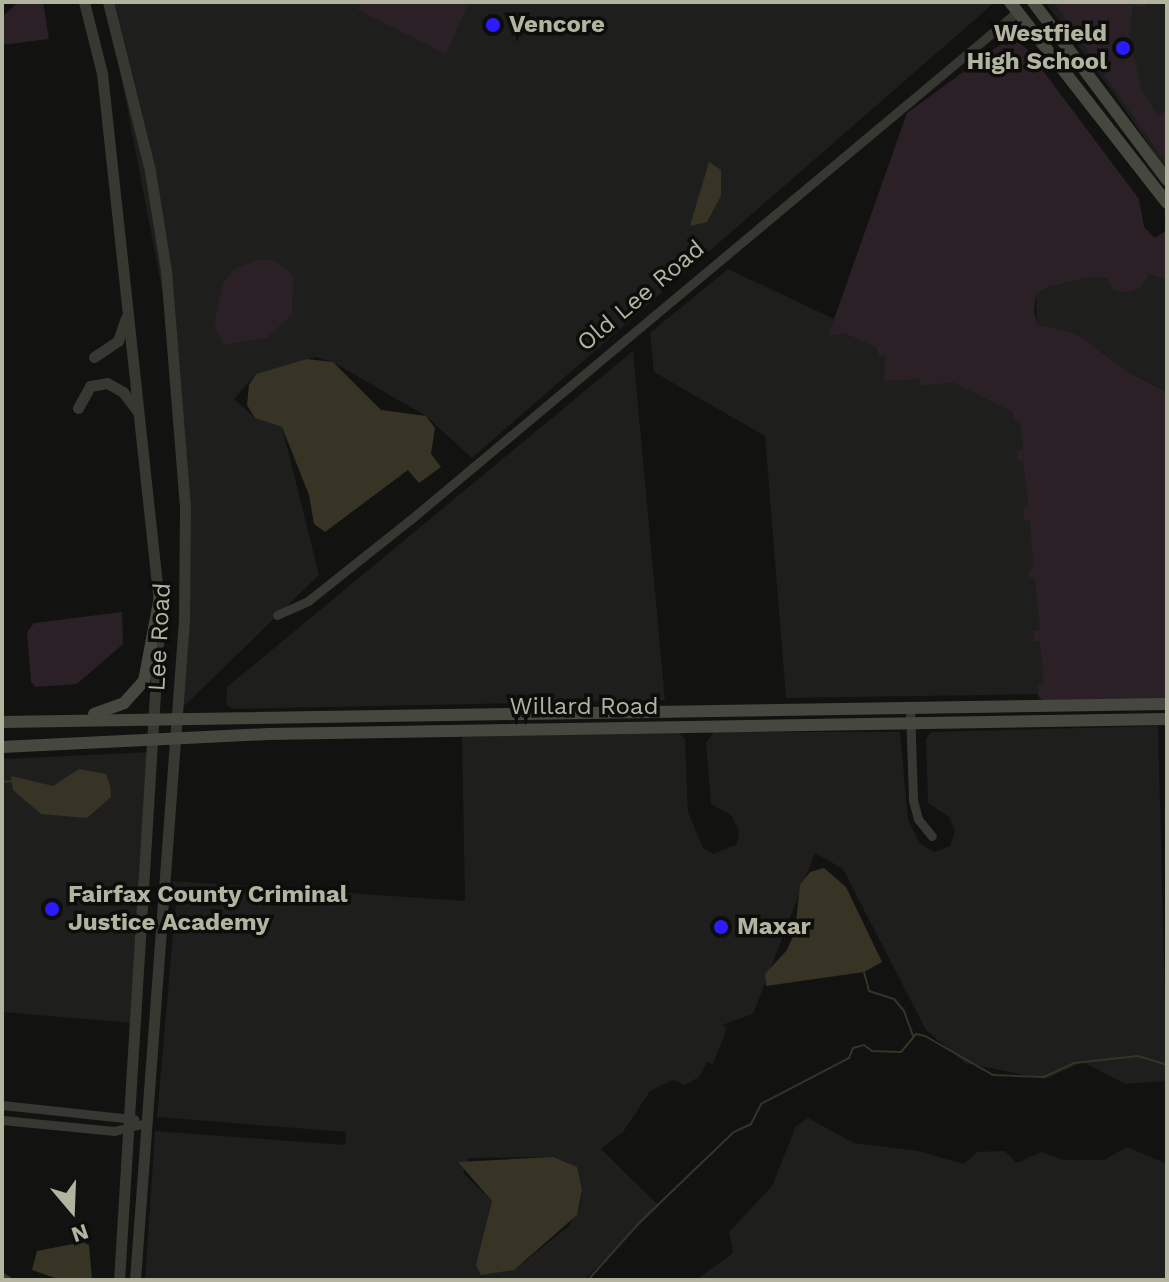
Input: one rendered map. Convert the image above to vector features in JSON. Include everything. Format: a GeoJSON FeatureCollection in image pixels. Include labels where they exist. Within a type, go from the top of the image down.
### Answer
{"type":"FeatureCollection","features":[{"type":"Feature","properties":{"kind":"main road"},"geometry":{"type":"LineString","coordinates":[[1031,2],[1167,180]]}},
{"type":"Feature","properties":{"kind":"main road"},"geometry":{"type":"LineString","coordinates":[[1013,7],[1167,203]]}},
{"type":"Feature","properties":{"kind":"main road"},"geometry":{"type":"LineString","coordinates":[[46,721],[111,710],[135,695],[151,661],[160,596]]}},
{"type":"Feature","properties":{"kind":"main road","name":"Willard Road"},"geometry":{"type":"LineString","coordinates":[[2,722],[1167,704]]}},
{"type":"Feature","properties":{"kind":"main road","name":"Willard Road"},"geometry":{"type":"LineString","coordinates":[[2,747],[175,737],[1167,719]]}},
{"type":"Feature","properties":{"kind":"street","name":"Lee Road"},"geometry":{"type":"LineString","coordinates":[[84,2],[102,73],[160,596],[155,739],[119,1280]]}},
{"type":"Feature","properties":{"kind":"street","name":"Lee Road"},"geometry":{"type":"LineString","coordinates":[[108,2],[150,171],[183,434],[185,580],[135,1280]]}},
{"type":"Feature","properties":{"kind":"street","name":"Old Lee Road"},"geometry":{"type":"LineString","coordinates":[[277,615],[308,601],[410,520],[1013,7],[1031,2]]}},
{"type":"Feature","properties":{"kind":"street"},"geometry":{"type":"LineString","coordinates":[[94,357],[118,341],[128,305]]}},
{"type":"Feature","properties":{"kind":"street"},"geometry":{"type":"LineString","coordinates":[[78,408],[90,386],[107,383],[128,396],[140,416]]}},
{"type":"Feature","properties":{"kind":"street"},"geometry":{"type":"LineString","coordinates":[[910,709],[913,800],[918,819],[932,836]]}},
{"type":"Feature","properties":{"kind":"street"},"geometry":{"type":"LineString","coordinates":[[2,1105],[129,1123]]}},
{"type":"Feature","properties":{"kind":"street"},"geometry":{"type":"LineString","coordinates":[[2,1120],[145,1123]]}},
{"type":"Feature","properties":{"kind":"shaded area"},"geometry":{"type":"Polygon","coordinates":[[[18,2],[43,2],[49,39],[2,45],[2,17],[18,2]]]}},
{"type":"Feature","properties":{"kind":"shaded area"},"geometry":{"type":"Polygon","coordinates":[[[107,2],[995,2],[472,458],[426,416],[333,362],[316,357],[256,374],[234,399],[255,418],[282,427],[319,575],[184,706],[186,543],[174,352],[107,2]]]}},
{"type":"Feature","properties":{"kind":"shaded area"},"geometry":{"type":"Polygon","coordinates":[[[361,2],[469,2],[446,54],[358,10],[361,2]]]}},
{"type":"Feature","properties":{"kind":"shaded area","name":"Westfield High School"},"geometry":{"type":"Polygon","coordinates":[[[1045,2],[1167,2],[1167,171],[1114,94],[1045,2]]]}},
{"type":"Feature","properties":{"kind":"shaded area"},"geometry":{"type":"Polygon","coordinates":[[[1054,2],[1147,2],[1146,7],[1133,6],[1129,36],[1142,91],[1158,116],[1167,110],[1167,165],[1054,2]]]}},
{"type":"Feature","properties":{"kind":"shaded area"},"geometry":{"type":"Polygon","coordinates":[[[1011,37],[1026,48],[1139,199],[1144,227],[1155,238],[1167,230],[1167,280],[1149,274],[1141,288],[1130,292],[1114,291],[1107,278],[1090,277],[1048,287],[1036,295],[1034,311],[1037,324],[1077,334],[1128,372],[1167,392],[1167,700],[1043,701],[1038,696],[1038,685],[1044,684],[1040,641],[1034,641],[1034,631],[1040,630],[1035,578],[1028,577],[1033,565],[1030,520],[1024,520],[1023,508],[1029,507],[1023,461],[1018,461],[1017,451],[1023,450],[1020,421],[1014,421],[1013,412],[952,382],[921,386],[920,379],[884,381],[885,356],[879,356],[877,348],[845,333],[828,336],[907,113],[1011,37]]]}},
{"type":"Feature","properties":{"kind":"shaded area"},"geometry":{"type":"Polygon","coordinates":[[[709,162],[721,170],[721,196],[707,222],[690,226],[709,162]]]}},
{"type":"Feature","properties":{"kind":"shaded area"},"geometry":{"type":"Polygon","coordinates":[[[260,259],[275,261],[293,275],[292,314],[267,338],[223,345],[214,324],[223,284],[234,269],[260,259]]]}},
{"type":"Feature","properties":{"kind":"shaded area"},"geometry":{"type":"Polygon","coordinates":[[[728,269],[1029,411],[1053,694],[786,698],[765,436],[654,372],[650,333],[728,269]]]}},
{"type":"Feature","properties":{"kind":"shaded area"},"geometry":{"type":"Polygon","coordinates":[[[1149,274],[1167,280],[1167,392],[1128,372],[1077,334],[1037,324],[1036,295],[1048,287],[1090,277],[1149,274]]]}},
{"type":"Feature","properties":{"kind":"shaded area"},"geometry":{"type":"Polygon","coordinates":[[[633,351],[665,700],[235,709],[226,705],[227,687],[633,351]]]}},
{"type":"Feature","properties":{"kind":"shaded area"},"geometry":{"type":"Polygon","coordinates":[[[307,359],[333,362],[381,410],[426,416],[435,428],[431,454],[441,467],[419,483],[408,470],[325,532],[314,524],[309,495],[282,427],[255,418],[247,405],[249,385],[256,374],[307,359]]]}},
{"type":"Feature","properties":{"kind":"shaded area"},"geometry":{"type":"Polygon","coordinates":[[[122,612],[123,644],[77,684],[36,687],[31,682],[27,632],[34,623],[122,612]]]}},
{"type":"Feature","properties":{"kind":"shaded area"},"geometry":{"type":"Polygon","coordinates":[[[1158,726],[1167,1081],[1125,1084],[1083,1062],[1045,1079],[965,1063],[926,1030],[843,869],[815,853],[753,1014],[722,1025],[727,1028],[713,1064],[707,1062],[699,1077],[685,1085],[673,1080],[650,1091],[623,1132],[601,1149],[659,1206],[584,1280],[145,1280],[155,1131],[345,1145],[346,1132],[157,1117],[176,900],[172,881],[465,901],[462,737],[677,732],[685,738],[688,812],[703,848],[714,854],[737,844],[739,831],[732,816],[711,804],[706,743],[714,732],[900,732],[908,819],[920,844],[935,852],[950,846],[955,831],[949,817],[928,803],[926,739],[931,732],[1158,726]],[[553,1157],[468,1158],[463,1173],[492,1201],[485,1233],[514,1270],[569,1226],[580,1206],[582,1190],[553,1157]]]}},
{"type":"Feature","properties":{"kind":"shaded area"},"geometry":{"type":"Polygon","coordinates":[[[154,752],[131,1023],[2,1012],[2,759],[154,752]]]}},
{"type":"Feature","properties":{"kind":"shaded area"},"geometry":{"type":"Polygon","coordinates":[[[79,769],[106,774],[110,785],[111,797],[87,818],[41,814],[13,790],[11,776],[53,786],[79,769]]]}},
{"type":"Feature","properties":{"kind":"shaded area"},"geometry":{"type":"Polygon","coordinates":[[[824,868],[846,887],[882,962],[864,972],[766,986],[765,974],[787,950],[795,932],[800,885],[810,872],[824,868]]]}},
{"type":"Feature","properties":{"kind":"shaded area"},"geometry":{"type":"Polygon","coordinates":[[[808,1118],[854,1143],[918,1151],[964,1164],[977,1152],[1005,1151],[1017,1163],[1041,1152],[1064,1160],[1104,1160],[1127,1147],[1167,1164],[1167,1280],[696,1280],[733,1253],[729,1232],[772,1186],[796,1126],[808,1118]]]}},
{"type":"Feature","properties":{"kind":"shaded area"},"geometry":{"type":"Polygon","coordinates":[[[553,1157],[577,1167],[582,1190],[577,1215],[514,1270],[481,1275],[476,1265],[492,1201],[458,1162],[553,1157]]]}},
{"type":"Feature","properties":{"kind":"shaded area"},"geometry":{"type":"Polygon","coordinates":[[[83,1242],[89,1245],[92,1280],[61,1280],[32,1270],[37,1251],[83,1242]]]}},
{"type":"Feature","properties":{"kind":"waterway"},"geometry":{"type":"LineString","coordinates":[[2,782],[12,781]]}},
{"type":"Feature","properties":{"kind":"waterway"},"geometry":{"type":"LineString","coordinates":[[864,972],[869,991],[894,999],[904,1011],[913,1036]]}},
{"type":"Feature","properties":{"kind":"waterway"},"geometry":{"type":"LineString","coordinates":[[588,1280],[640,1222],[734,1132],[751,1124],[761,1104],[849,1058],[853,1048],[864,1045],[872,1051],[901,1052],[916,1034],[925,1036],[993,1075],[1044,1077],[1074,1063],[1138,1056],[1167,1065]]}},
{"type":"Feature","properties":{"kind":"place","name":"Vencore"},"geometry":{"type":"Point","coordinates":[493,25]}},
{"type":"Feature","properties":{"kind":"place","name":"Westfield High School"},"geometry":{"type":"Point","coordinates":[1123,48]}},
{"type":"Feature","properties":{"kind":"place","name":"Fairfax County Criminal Justice Academy"},"geometry":{"type":"Point","coordinates":[52,909]}},
{"type":"Feature","properties":{"kind":"place","name":"Maxar"},"geometry":{"type":"Point","coordinates":[721,927]}}]}
